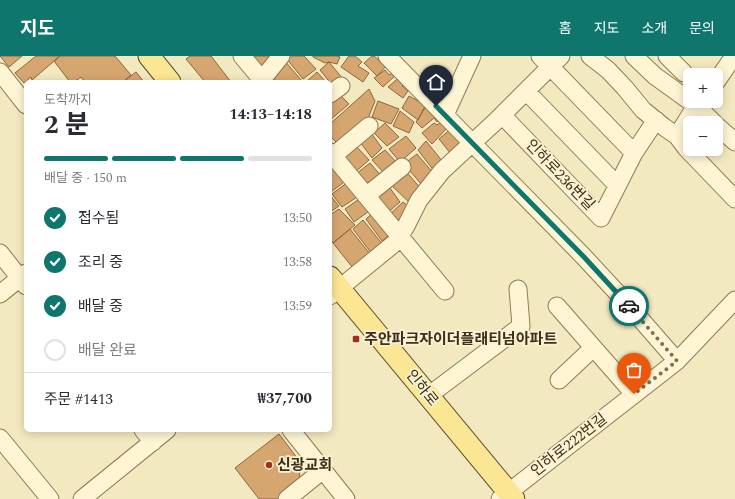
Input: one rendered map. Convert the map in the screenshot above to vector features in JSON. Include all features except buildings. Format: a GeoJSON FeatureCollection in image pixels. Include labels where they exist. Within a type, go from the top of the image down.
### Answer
{"type":"FeatureCollection","features":[{"type":"Feature","properties":{"kind":"main road"},"geometry":{"type":"LineString","coordinates":[[149,56],[168,80]]}},
{"type":"Feature","properties":{"kind":"main road","name":"인하로"},"geometry":{"type":"LineString","coordinates":[[333,287],[428,396],[507,497]]}},
{"type":"Feature","properties":{"kind":"street"},"geometry":{"type":"LineString","coordinates":[[242,56],[265,80],[281,56]]}},
{"type":"Feature","properties":{"kind":"street"},"geometry":{"type":"LineString","coordinates":[[387,56],[584,257],[677,361]]}},
{"type":"Feature","properties":{"kind":"street"},"geometry":{"type":"LineString","coordinates":[[445,115],[472,56]]}},
{"type":"Feature","properties":{"kind":"street"},"geometry":{"type":"LineString","coordinates":[[590,56],[608,70],[643,110],[683,140]]}},
{"type":"Feature","properties":{"kind":"street"},"geometry":{"type":"LineString","coordinates":[[634,56],[655,76],[683,93]]}},
{"type":"Feature","properties":{"kind":"street"},"geometry":{"type":"LineString","coordinates":[[667,56],[683,71]]}},
{"type":"Feature","properties":{"kind":"street"},"geometry":{"type":"LineString","coordinates":[[333,287],[355,275],[396,242],[406,226],[418,200],[442,171],[526,91],[550,60],[634,153]]}},
{"type":"Feature","properties":{"kind":"street"},"geometry":{"type":"LineString","coordinates":[[723,75],[733,64]]}},
{"type":"Feature","properties":{"kind":"street"},"geometry":{"type":"LineString","coordinates":[[0,72],[24,102]]}},
{"type":"Feature","properties":{"kind":"street"},"geometry":{"type":"LineString","coordinates":[[526,91],[617,186]]}},
{"type":"Feature","properties":{"kind":"street"},"geometry":{"type":"LineString","coordinates":[[678,136],[692,112],[696,108]]}},
{"type":"Feature","properties":{"kind":"street","name":"인하로236번길"},"geometry":{"type":"LineString","coordinates":[[502,114],[601,218],[634,153],[656,120]]}},
{"type":"Feature","properties":{"kind":"street"},"geometry":{"type":"LineString","coordinates":[[369,126],[332,154],[445,291]]}},
{"type":"Feature","properties":{"kind":"street"},"geometry":{"type":"LineString","coordinates":[[723,133],[735,142]]}},
{"type":"Feature","properties":{"kind":"street"},"geometry":{"type":"LineString","coordinates":[[705,156],[735,199]]}},
{"type":"Feature","properties":{"kind":"street"},"geometry":{"type":"LineString","coordinates":[[366,196],[402,167]]}},
{"type":"Feature","properties":{"kind":"street"},"geometry":{"type":"LineString","coordinates":[[0,254],[24,279],[0,294]]}},
{"type":"Feature","properties":{"kind":"street"},"geometry":{"type":"LineString","coordinates":[[428,396],[521,326],[518,288]]}},
{"type":"Feature","properties":{"kind":"street","name":"인하로222번길"},"geometry":{"type":"LineString","coordinates":[[507,497],[677,361],[735,300]]}},
{"type":"Feature","properties":{"kind":"street"},"geometry":{"type":"LineString","coordinates":[[557,306],[634,394]]}},
{"type":"Feature","properties":{"kind":"street"},"geometry":{"type":"LineString","coordinates":[[559,380],[593,348]]}},
{"type":"Feature","properties":{"kind":"street"},"geometry":{"type":"LineString","coordinates":[[82,499],[148,436],[161,432]]}},
{"type":"Feature","properties":{"kind":"street"},"geometry":{"type":"LineString","coordinates":[[293,432],[346,499]]}},
{"type":"Feature","properties":{"kind":"street"},"geometry":{"type":"LineString","coordinates":[[0,438],[50,499]]}},
{"type":"Feature","properties":{"kind":"street"},"geometry":{"type":"LineString","coordinates":[[287,499],[323,470]]}},
{"type":"Feature","properties":{"kind":"way so far"},"geometry":{"type":"LineString","coordinates":[[629,306],[677,361],[634,394]]}},
{"type":"Feature","properties":{"kind":"place","name":"주안파크자이더플래티넘아파트"},"geometry":{"type":"Point","coordinates":[356,339]}},
{"type":"Feature","properties":{"kind":"place","name":"신광교회"},"geometry":{"type":"Point","coordinates":[269,465]}},
{"type":"Feature","properties":{"kind":"route"},"geometry":{"type":"LineString","coordinates":[[436,106],[584,257],[629,306]]}}]}
